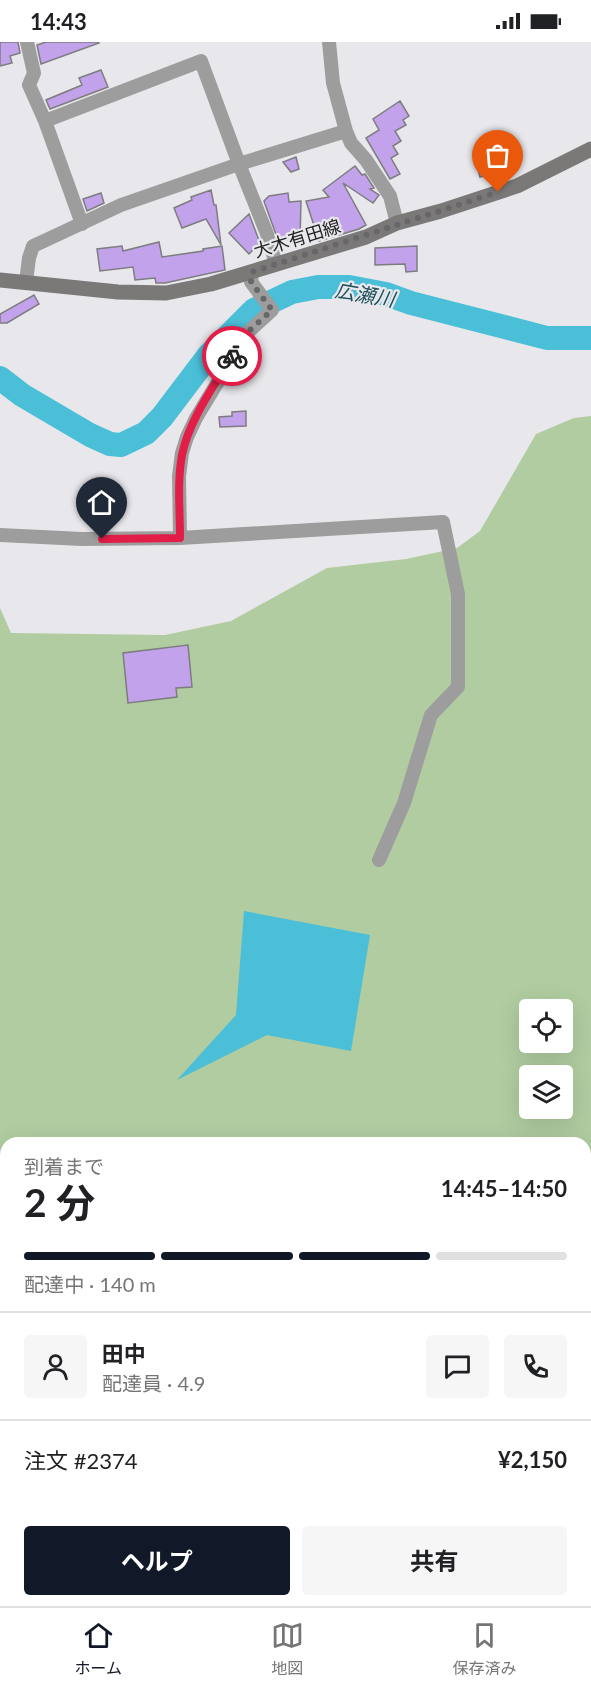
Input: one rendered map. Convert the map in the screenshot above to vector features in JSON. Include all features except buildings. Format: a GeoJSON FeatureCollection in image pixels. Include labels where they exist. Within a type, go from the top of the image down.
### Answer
{"type":"FeatureCollection","features":[{"type":"Feature","properties":{"kind":"main road","name":"大木有田線"},"geometry":{"type":"LineString","coordinates":[[0,280],[118,292],[165,293],[251,277],[276,264],[366,237],[398,224],[517,186],[591,149]]}},
{"type":"Feature","properties":{"kind":"street"},"geometry":{"type":"LineString","coordinates":[[27,42],[34,73],[29,85],[45,121],[82,224]]}},
{"type":"Feature","properties":{"kind":"street"},"geometry":{"type":"LineString","coordinates":[[329,42],[333,83],[346,130],[351,143],[366,160],[390,196],[398,224]]}},
{"type":"Feature","properties":{"kind":"street"},"geometry":{"type":"LineString","coordinates":[[45,121],[201,61],[267,234],[276,264]]}},
{"type":"Feature","properties":{"kind":"street"},"geometry":{"type":"LineString","coordinates":[[26,282],[33,246],[121,205],[346,130]]}},
{"type":"Feature","properties":{"kind":"street"},"geometry":{"type":"LineString","coordinates":[[180,538],[179,476],[187,437],[248,332],[272,310],[251,277]]}},
{"type":"Feature","properties":{"kind":"street"},"geometry":{"type":"LineString","coordinates":[[0,535],[82,539],[180,538],[443,522],[458,594],[458,687],[431,715],[404,803],[379,860]]}},
{"type":"Feature","properties":{"kind":"green space"},"geometry":{"type":"Polygon","coordinates":[[[591,416],[591,1137],[0,1137],[0,608],[11,633],[165,635],[231,621],[327,568],[406,559],[457,548],[480,531],[536,434],[574,418],[591,416]]]}},
{"type":"Feature","properties":{"kind":"water"},"geometry":{"type":"Polygon","coordinates":[[[244,911],[370,935],[351,1051],[267,1035],[177,1080],[236,1015],[244,911]]]}},
{"type":"Feature","properties":{"kind":"waterway","name":"広瀬川"},"geometry":{"type":"LineString","coordinates":[[0,378],[22,395],[90,435],[110,444],[121,445],[146,433],[162,417],[209,355],[254,310],[292,292],[318,287],[349,287],[386,294],[411,303],[547,338],[591,338]]}},
{"type":"Feature","properties":{"kind":"way so far"},"geometry":{"type":"LineString","coordinates":[[232,356],[248,332],[272,310],[251,282],[252,272],[366,237],[398,224],[498,192]]}},
{"type":"Feature","properties":{"kind":"route"},"geometry":{"type":"LineString","coordinates":[[102,539],[180,538],[179,476],[182,453],[196,418],[232,356]]}}]}
